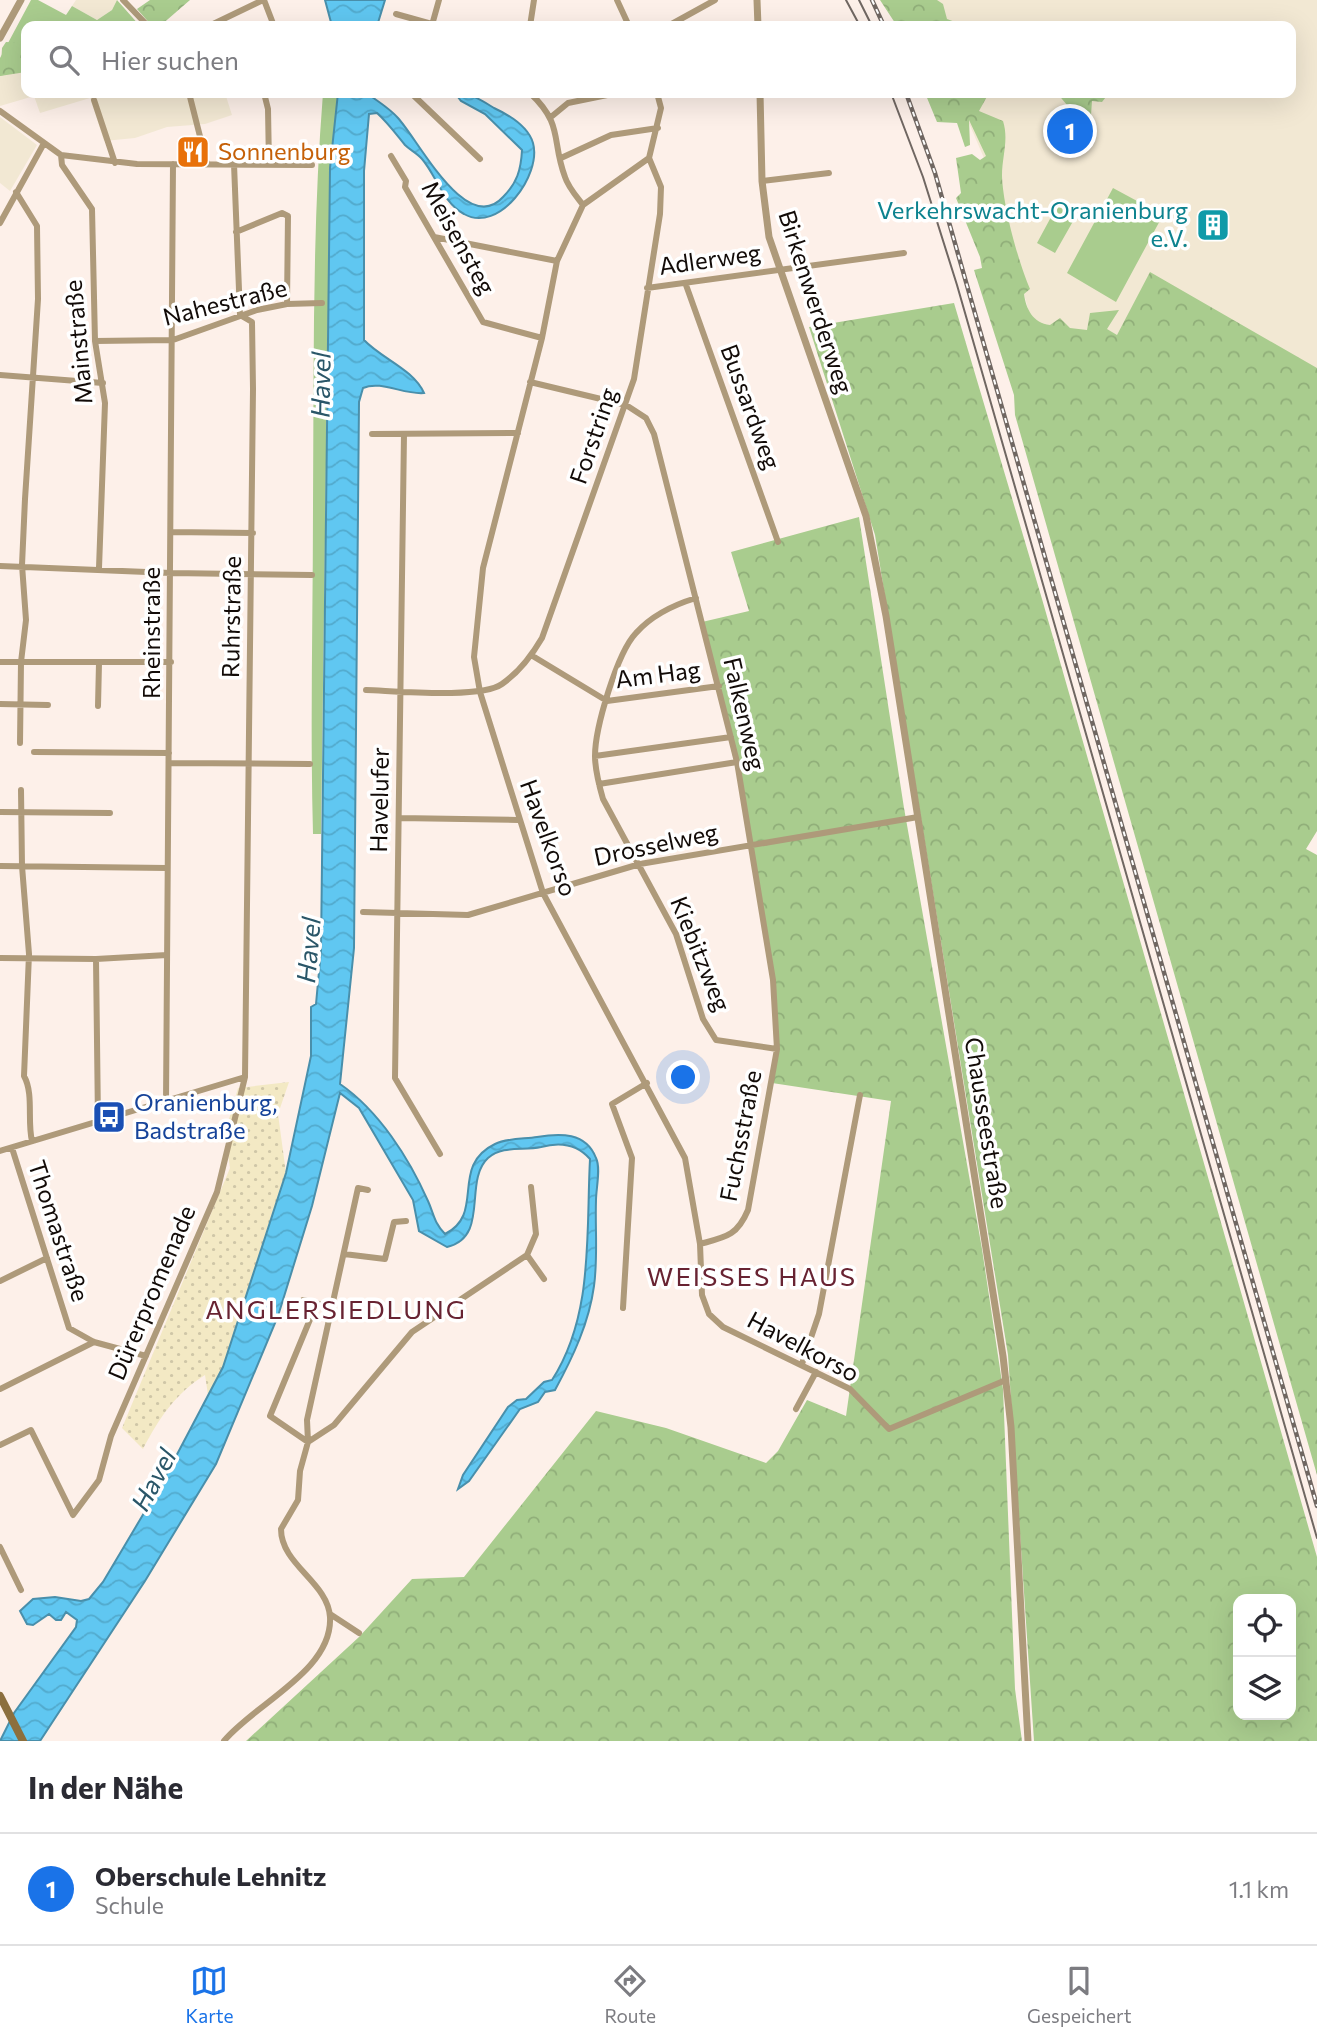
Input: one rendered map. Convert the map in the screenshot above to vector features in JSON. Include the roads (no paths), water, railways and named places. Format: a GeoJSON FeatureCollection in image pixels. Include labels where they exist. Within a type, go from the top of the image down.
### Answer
{"type":"FeatureCollection","features":[{"type":"Feature","properties":{"kind":"main road"},"geometry":{"type":"LineString","coordinates":[[0,1696],[23,1741]]}},
{"type":"Feature","properties":{"kind":"street"},"geometry":{"type":"LineString","coordinates":[[0,38],[21,0]]}},
{"type":"Feature","properties":{"kind":"street"},"geometry":{"type":"LineString","coordinates":[[123,0],[143,21]]}},
{"type":"Feature","properties":{"kind":"street"},"geometry":{"type":"LineString","coordinates":[[220,21],[264,0],[272,21]]}},
{"type":"Feature","properties":{"kind":"street"},"geometry":{"type":"LineString","coordinates":[[435,21],[439,0]]}},
{"type":"Feature","properties":{"kind":"street"},"geometry":{"type":"LineString","coordinates":[[531,21],[534,0]]}},
{"type":"Feature","properties":{"kind":"street"},"geometry":{"type":"LineString","coordinates":[[617,0],[627,21]]}},
{"type":"Feature","properties":{"kind":"street"},"geometry":{"type":"LineString","coordinates":[[677,21],[715,0]]}},
{"type":"Feature","properties":{"kind":"street"},"geometry":{"type":"LineString","coordinates":[[757,0],[758,21]]}},
{"type":"Feature","properties":{"kind":"street"},"geometry":{"type":"LineString","coordinates":[[396,14],[420,21]]}},
{"type":"Feature","properties":{"kind":"street"},"geometry":{"type":"LineString","coordinates":[[190,98],[207,164]]}},
{"type":"Feature","properties":{"kind":"street"},"geometry":{"type":"LineString","coordinates":[[265,98],[268,109],[269,164]]}},
{"type":"Feature","properties":{"kind":"street"},"geometry":{"type":"LineString","coordinates":[[416,98],[480,159]]}},
{"type":"Feature","properties":{"kind":"street"},"geometry":{"type":"LineString","coordinates":[[534,98],[551,117],[565,178],[583,205],[649,158],[658,128],[661,108],[658,98]]}},
{"type":"Feature","properties":{"kind":"street"},"geometry":{"type":"LineString","coordinates":[[551,117],[568,103],[592,98]]}},
{"type":"Feature","properties":{"kind":"street","name":"Birkenwerderweg"},"geometry":{"type":"LineString","coordinates":[[760,98],[765,216],[779,269],[866,516]]}},
{"type":"Feature","properties":{"kind":"street"},"geometry":{"type":"LineString","coordinates":[[94,100],[115,163]]}},
{"type":"Feature","properties":{"kind":"street"},"geometry":{"type":"LineString","coordinates":[[0,111],[43,145],[61,155],[115,163],[312,165]]}},
{"type":"Feature","properties":{"kind":"street"},"geometry":{"type":"LineString","coordinates":[[561,158],[611,135],[658,128]]}},
{"type":"Feature","properties":{"kind":"street"},"geometry":{"type":"LineString","coordinates":[[0,223],[43,145]]}},
{"type":"Feature","properties":{"kind":"street","name":"Mainstraße"},"geometry":{"type":"LineString","coordinates":[[61,155],[62,166],[92,209],[94,341],[103,383],[99,568]]}},
{"type":"Feature","properties":{"kind":"street","name":"Meisensteg"},"geometry":{"type":"LineString","coordinates":[[391,156],[406,181],[405,187],[483,322],[542,338]]}},
{"type":"Feature","properties":{"kind":"street","name":"Forstring"},"geometry":{"type":"LineString","coordinates":[[480,692],[502,685],[531,655],[542,638],[626,405],[634,379],[661,187],[649,158]]}},
{"type":"Feature","properties":{"kind":"street","name":"Rheinstraße"},"geometry":{"type":"LineString","coordinates":[[166,1102],[173,164]]}},
{"type":"Feature","properties":{"kind":"street","name":"Ruhrstraße"},"geometry":{"type":"LineString","coordinates":[[234,164],[240,315],[252,322],[253,533],[245,1077]]}},
{"type":"Feature","properties":{"kind":"street"},"geometry":{"type":"LineString","coordinates":[[762,181],[829,173]]}},
{"type":"Feature","properties":{"kind":"street"},"geometry":{"type":"LineString","coordinates":[[16,192],[37,226],[34,379],[22,565],[26,620],[21,663],[20,743]]}},
{"type":"Feature","properties":{"kind":"street","name":"Havelkorso"},"geometry":{"type":"LineString","coordinates":[[583,205],[558,261],[542,338],[483,568],[474,657],[480,692],[543,893],[685,1158],[700,1244],[702,1295],[709,1314],[723,1327],[850,1389],[889,1429],[1006,1380]]}},
{"type":"Feature","properties":{"kind":"street"},"geometry":{"type":"LineString","coordinates":[[236,232],[282,213],[288,216],[287,304]]}},
{"type":"Feature","properties":{"kind":"street"},"geometry":{"type":"LineString","coordinates":[[434,237],[558,261]]}},
{"type":"Feature","properties":{"kind":"street","name":"Adlerweg"},"geometry":{"type":"LineString","coordinates":[[647,288],[686,285],[779,269],[904,253]]}},
{"type":"Feature","properties":{"kind":"street","name":"Bussardweg"},"geometry":{"type":"LineString","coordinates":[[686,285],[778,542]]}},
{"type":"Feature","properties":{"kind":"street","name":"Nahestraße"},"geometry":{"type":"LineString","coordinates":[[94,341],[173,340],[240,315],[287,304],[322,303]]}},
{"type":"Feature","properties":{"kind":"street"},"geometry":{"type":"LineString","coordinates":[[0,375],[103,383]]}},
{"type":"Feature","properties":{"kind":"street"},"geometry":{"type":"LineString","coordinates":[[530,382],[626,405]]}},
{"type":"Feature","properties":{"kind":"street","name":"Falkenweg"},"geometry":{"type":"LineString","coordinates":[[626,405],[646,418],[654,434],[732,737],[753,845],[773,980],[776,1049]]}},
{"type":"Feature","properties":{"kind":"street"},"geometry":{"type":"LineString","coordinates":[[372,434],[518,433]]}},
{"type":"Feature","properties":{"kind":"street","name":"Havelufer"},"geometry":{"type":"LineString","coordinates":[[404,434],[395,1078],[440,1154]]}},
{"type":"Feature","properties":{"kind":"street","name":"Chausseestraße"},"geometry":{"type":"LineString","coordinates":[[866,516],[879,577],[918,817],[1006,1380],[1028,1741]]}},
{"type":"Feature","properties":{"kind":"street"},"geometry":{"type":"LineString","coordinates":[[171,532],[253,533]]}},
{"type":"Feature","properties":{"kind":"street"},"geometry":{"type":"LineString","coordinates":[[0,566],[312,575]]}},
{"type":"Feature","properties":{"kind":"street"},"geometry":{"type":"LineString","coordinates":[[640,864],[603,799],[595,756],[620,656],[635,634],[673,605],[696,598]]}},
{"type":"Feature","properties":{"kind":"street","name":"Am Hag"},"geometry":{"type":"LineString","coordinates":[[531,655],[607,701],[719,686]]}},
{"type":"Feature","properties":{"kind":"street"},"geometry":{"type":"LineString","coordinates":[[0,662],[171,662]]}},
{"type":"Feature","properties":{"kind":"street"},"geometry":{"type":"LineString","coordinates":[[98,706],[99,663]]}},
{"type":"Feature","properties":{"kind":"street"},"geometry":{"type":"LineString","coordinates":[[366,690],[480,692]]}},
{"type":"Feature","properties":{"kind":"street"},"geometry":{"type":"LineString","coordinates":[[0,704],[48,705]]}},
{"type":"Feature","properties":{"kind":"street"},"geometry":{"type":"LineString","coordinates":[[595,756],[732,737]]}},
{"type":"Feature","properties":{"kind":"street"},"geometry":{"type":"LineString","coordinates":[[34,752],[170,753]]}},
{"type":"Feature","properties":{"kind":"street"},"geometry":{"type":"LineString","coordinates":[[599,784],[737,762]]}},
{"type":"Feature","properties":{"kind":"street"},"geometry":{"type":"LineString","coordinates":[[169,763],[310,764]]}},
{"type":"Feature","properties":{"kind":"street"},"geometry":{"type":"LineString","coordinates":[[21,790],[22,866],[29,961],[24,1076],[28,1083],[28,1126],[32,1142]]}},
{"type":"Feature","properties":{"kind":"street"},"geometry":{"type":"LineString","coordinates":[[0,812],[110,813]]}},
{"type":"Feature","properties":{"kind":"street","name":"Drosselweg"},"geometry":{"type":"LineString","coordinates":[[363,912],[468,915],[640,864],[918,817]]}},
{"type":"Feature","properties":{"kind":"street"},"geometry":{"type":"LineString","coordinates":[[399,818],[519,820]]}},
{"type":"Feature","properties":{"kind":"street","name":"Kiebitzweg"},"geometry":{"type":"LineString","coordinates":[[640,864],[676,934],[703,1019],[716,1040],[776,1049]]}},
{"type":"Feature","properties":{"kind":"street"},"geometry":{"type":"LineString","coordinates":[[0,866],[167,868]]}},
{"type":"Feature","properties":{"kind":"street"},"geometry":{"type":"LineString","coordinates":[[0,958],[11,956],[29,961],[167,955]]}},
{"type":"Feature","properties":{"kind":"street"},"geometry":{"type":"LineString","coordinates":[[96,959],[98,1122]]}},
{"type":"Feature","properties":{"kind":"street","name":"Fuchsstraße"},"geometry":{"type":"LineString","coordinates":[[700,1244],[728,1237],[741,1226],[748,1210],[776,1049]]}},
{"type":"Feature","properties":{"kind":"street"},"geometry":{"type":"LineString","coordinates":[[0,1151],[245,1077]]}},
{"type":"Feature","properties":{"kind":"street","name":"Dürerpromenade"},"geometry":{"type":"LineString","coordinates":[[0,1445],[31,1430],[73,1515],[99,1480],[111,1436],[217,1192],[245,1077]]}},
{"type":"Feature","properties":{"kind":"street"},"geometry":{"type":"LineString","coordinates":[[622,1308],[632,1158],[612,1104],[647,1083]]}},
{"type":"Feature","properties":{"kind":"street"},"geometry":{"type":"LineString","coordinates":[[802,1364],[819,1314],[860,1096]]}},
{"type":"Feature","properties":{"kind":"street","name":"Thomastraße"},"geometry":{"type":"LineString","coordinates":[[12,1148],[69,1328],[94,1342],[146,1356]]}},
{"type":"Feature","properties":{"kind":"street"},"geometry":{"type":"LineString","coordinates":[[309,1442],[334,1425],[412,1332],[527,1255],[536,1234],[531,1187]]}},
{"type":"Feature","properties":{"kind":"street"},"geometry":{"type":"LineString","coordinates":[[359,1633],[330,1614],[318,1591],[285,1550],[281,1529],[298,1500],[300,1471],[309,1442],[307,1420],[358,1188],[368,1189]]}},
{"type":"Feature","properties":{"kind":"street"},"geometry":{"type":"LineString","coordinates":[[344,1254],[384,1259],[394,1222],[406,1221]]}},
{"type":"Feature","properties":{"kind":"street"},"geometry":{"type":"LineString","coordinates":[[527,1255],[544,1279]]}},
{"type":"Feature","properties":{"kind":"street"},"geometry":{"type":"LineString","coordinates":[[0,1281],[47,1258]]}},
{"type":"Feature","properties":{"kind":"street"},"geometry":{"type":"LineString","coordinates":[[303,1300],[331,1307]]}},
{"type":"Feature","properties":{"kind":"street"},"geometry":{"type":"LineString","coordinates":[[309,1442],[270,1416],[311,1317]]}},
{"type":"Feature","properties":{"kind":"street"},"geometry":{"type":"LineString","coordinates":[[0,1389],[94,1342]]}},
{"type":"Feature","properties":{"kind":"street"},"geometry":{"type":"LineString","coordinates":[[796,1409],[816,1372]]}},
{"type":"Feature","properties":{"kind":"street"},"geometry":{"type":"LineString","coordinates":[[0,1547],[21,1590]]}},
{"type":"Feature","properties":{"kind":"street"},"geometry":{"type":"LineString","coordinates":[[224,1741],[306,1671],[329,1634],[330,1614]]}},
{"type":"Feature","properties":{"kind":"water"},"geometry":{"type":"Polygon","coordinates":[[[325,0],[385,0],[379,21],[331,21],[325,0]]]}},
{"type":"Feature","properties":{"kind":"water"},"geometry":{"type":"Polygon","coordinates":[[[337,98],[373,98],[388,109],[398,118],[445,181],[459,196],[474,205],[489,206],[508,192],[521,164],[522,150],[485,114],[459,98],[476,98],[506,114],[527,131],[533,143],[531,170],[515,198],[504,209],[491,216],[477,218],[457,209],[445,196],[422,159],[405,145],[377,113],[369,114],[364,171],[364,340],[413,377],[424,393],[370,386],[363,388],[359,402],[354,948],[340,1084],[368,1108],[392,1136],[412,1168],[436,1222],[445,1234],[457,1225],[464,1215],[470,1177],[481,1153],[500,1142],[555,1135],[571,1136],[586,1143],[592,1149],[598,1167],[596,1265],[592,1300],[579,1340],[555,1390],[545,1392],[538,1402],[520,1409],[469,1481],[458,1489],[463,1475],[508,1407],[517,1400],[526,1399],[544,1382],[552,1380],[566,1355],[575,1328],[585,1273],[590,1159],[574,1147],[561,1145],[507,1150],[494,1154],[481,1168],[477,1180],[468,1232],[460,1241],[447,1247],[419,1231],[413,1200],[359,1108],[340,1093],[312,1206],[278,1316],[216,1464],[145,1581],[40,1741],[0,1741],[14,1713],[76,1627],[77,1620],[66,1612],[61,1620],[56,1620],[49,1614],[33,1625],[27,1624],[20,1611],[33,1599],[89,1599],[103,1582],[163,1481],[223,1367],[286,1173],[311,1056],[311,1007],[316,1004],[321,950],[330,168],[337,98]]]}},
{"type":"Feature","properties":{"kind":"tram line"},"geometry":{"type":"LineString","coordinates":[[846,0],[857,21]]}},
{"type":"Feature","properties":{"kind":"tram line"},"geometry":{"type":"LineString","coordinates":[[859,0],[870,21]]}},
{"type":"Feature","properties":{"kind":"tram line"},"geometry":{"type":"LineString","coordinates":[[893,98],[923,177],[957,285],[1317,1538]]}},
{"type":"Feature","properties":{"kind":"railway"},"geometry":{"type":"LineString","coordinates":[[872,0],[882,21]]}},
{"type":"Feature","properties":{"kind":"railway"},"geometry":{"type":"LineString","coordinates":[[908,98],[935,173],[1317,1506]]}},
{"type":"Feature","properties":{"kind":"place","name":"Oberschule Lehnitz"},"geometry":{"type":"Point","coordinates":[1070,131]}},
{"type":"Feature","properties":{"kind":"place","name":"Sonnenburg"},"geometry":{"type":"Point","coordinates":[193,152]}},
{"type":"Feature","properties":{"kind":"place","name":"Verkehrswacht-Oranienburg e.V."},"geometry":{"type":"Point","coordinates":[1213,225]}},
{"type":"Feature","properties":{"kind":"place","name":"Oranienburg, Badstraße"},"geometry":{"type":"Point","coordinates":[109,1117]}},
{"type":"Feature","properties":{"kind":"district","name":"WEISSES HAUS"},"geometry":{"type":"Point","coordinates":[752,1277]}},
{"type":"Feature","properties":{"kind":"district","name":"ANGLERSIEDLUNG"},"geometry":{"type":"Point","coordinates":[336,1310]}},
{"type":"Feature","properties":{"kind":"water label","name":"Havel"},"geometry":{"type":"Point","coordinates":[321,385]}},
{"type":"Feature","properties":{"kind":"water label","name":"Havel"},"geometry":{"type":"Point","coordinates":[309,950]}},
{"type":"Feature","properties":{"kind":"water label","name":"Havel"},"geometry":{"type":"Point","coordinates":[154,1480]}}]}
